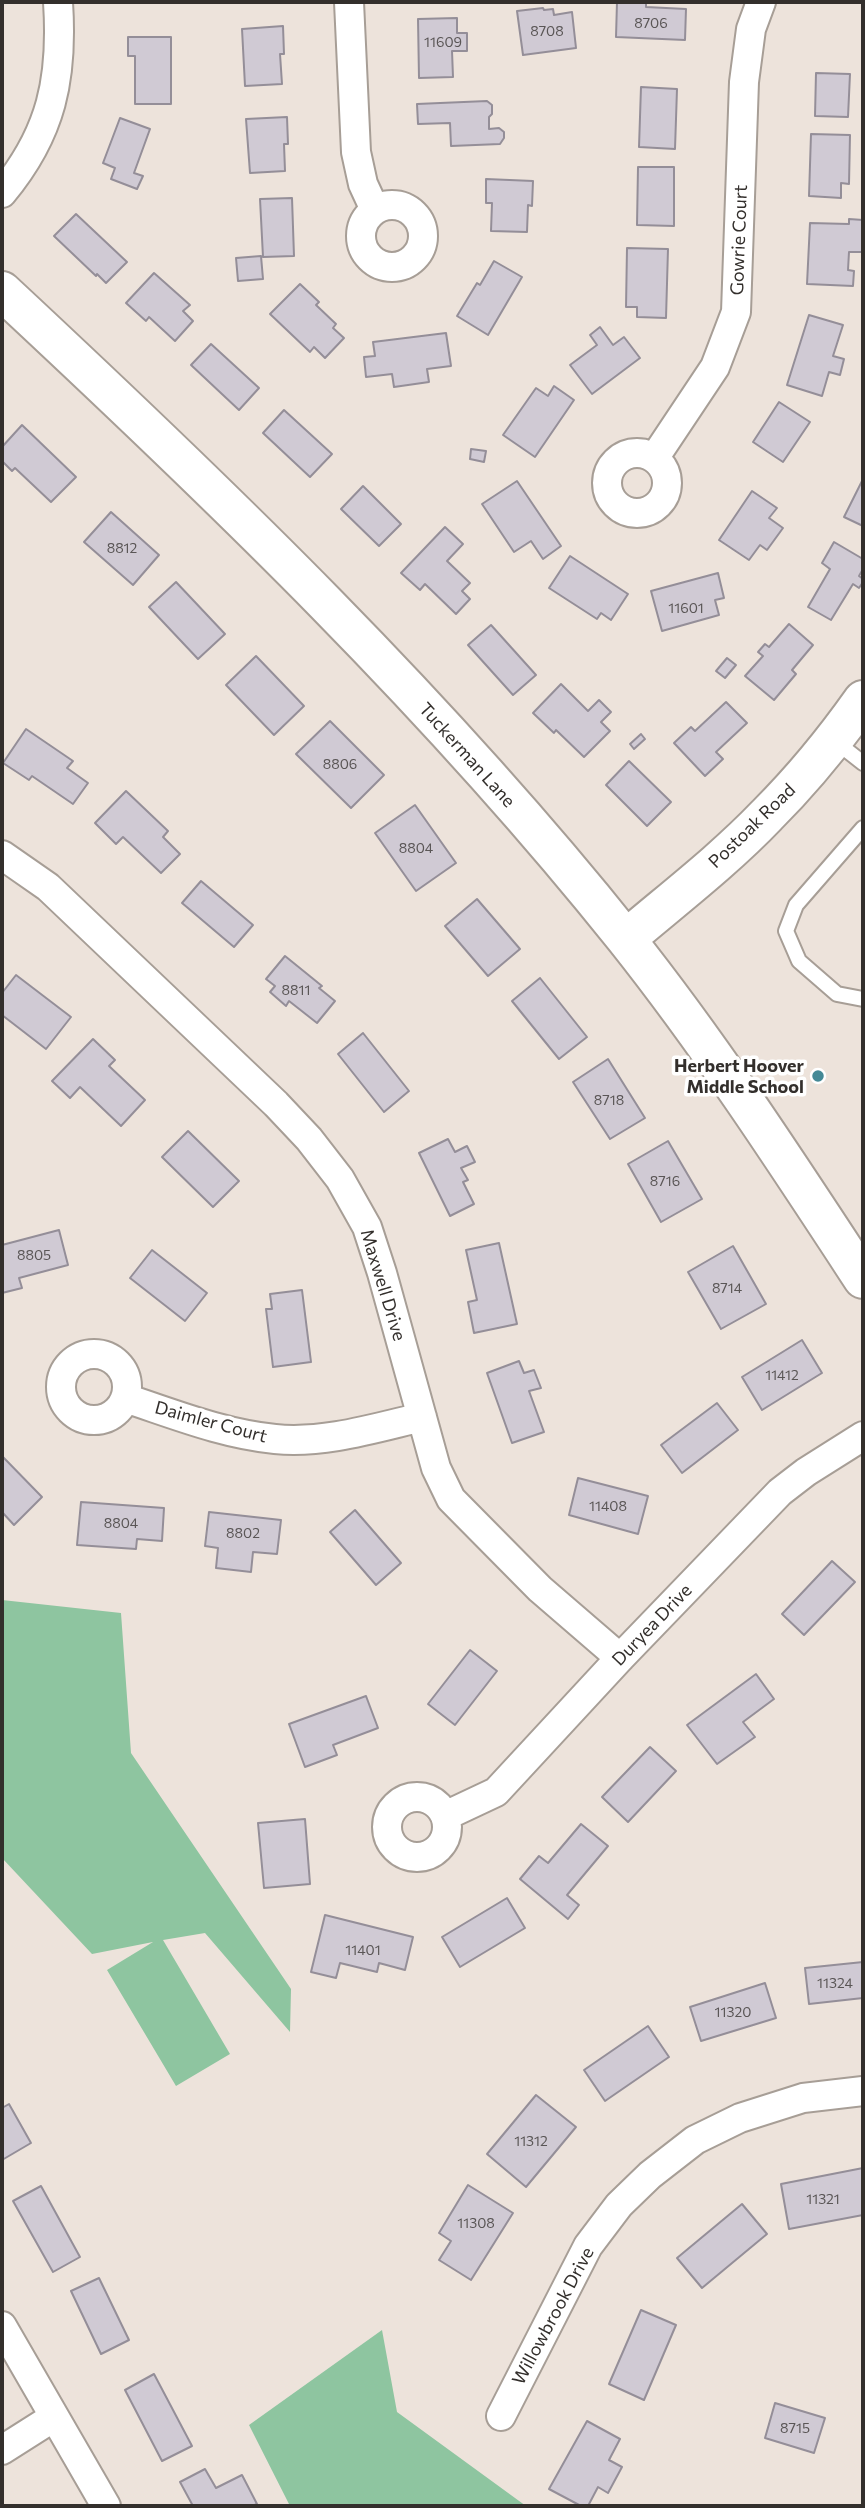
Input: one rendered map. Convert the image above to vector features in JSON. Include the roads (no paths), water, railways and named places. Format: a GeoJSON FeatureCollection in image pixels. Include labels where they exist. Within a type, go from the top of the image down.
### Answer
{"type":"FeatureCollection","features":[{"type":"Feature","properties":{"kind":"main road","name":"Tuckerman Lane"},"geometry":{"type":"LineString","coordinates":[[2,291],[324,601],[476,763],[553,851],[626,939],[757,1119],[863,1279]]}},
{"type":"Feature","properties":{"kind":"main road","name":"Postoak Road"},"geometry":{"type":"LineString","coordinates":[[626,939],[759,823],[849,751],[863,700]]}},
{"type":"Feature","properties":{"kind":"street"},"geometry":{"type":"LineString","coordinates":[[2,193],[26,160],[51,107],[61,45],[58,2]]}},
{"type":"Feature","properties":{"kind":"street"},"geometry":{"type":"LineString","coordinates":[[349,2],[356,152],[363,184],[375,210]]}},
{"type":"Feature","properties":{"kind":"street","name":"Gowrie Court"},"geometry":{"type":"LineString","coordinates":[[655,457],[715,367],[736,312],[744,82],[751,29],[761,2]]}},
{"type":"Feature","properties":{"kind":"street","name":"Maxwell Drive"},"geometry":{"type":"LineString","coordinates":[[2,855],[48,887],[276,1104],[309,1139],[340,1179],[367,1227],[436,1468],[451,1499],[540,1589],[620,1658]]}},
{"type":"Feature","properties":{"kind":"street","name":"Daimler Court"},"geometry":{"type":"LineString","coordinates":[[125,1398],[211,1426],[277,1440],[353,1433],[422,1417]]}},
{"type":"Feature","properties":{"kind":"street","name":"Duryea Drive"},"geometry":{"type":"LineString","coordinates":[[445,1816],[496,1792],[780,1492],[863,1436]]}},
{"type":"Feature","properties":{"kind":"street","name":"Willowbrook Drive"},"geometry":{"type":"LineString","coordinates":[[501,2416],[588,2246],[619,2205],[650,2175],[695,2140],[740,2118],[803,2098],[863,2091]]}},
{"type":"Feature","properties":{"kind":"street"},"geometry":{"type":"LineString","coordinates":[[2,2326],[106,2506]]}},
{"type":"Feature","properties":{"kind":"street"},"geometry":{"type":"LineString","coordinates":[[2,2450],[54,2417]]}},
{"type":"Feature","properties":{"kind":"lane"},"geometry":{"type":"LineString","coordinates":[[863,828],[796,905],[786,932],[799,961],[838,994],[863,999]]}},
{"type":"Feature","properties":{"kind":"place","name":"Herbert Hoover Middle School"},"geometry":{"type":"Point","coordinates":[818,1076]}}]}
